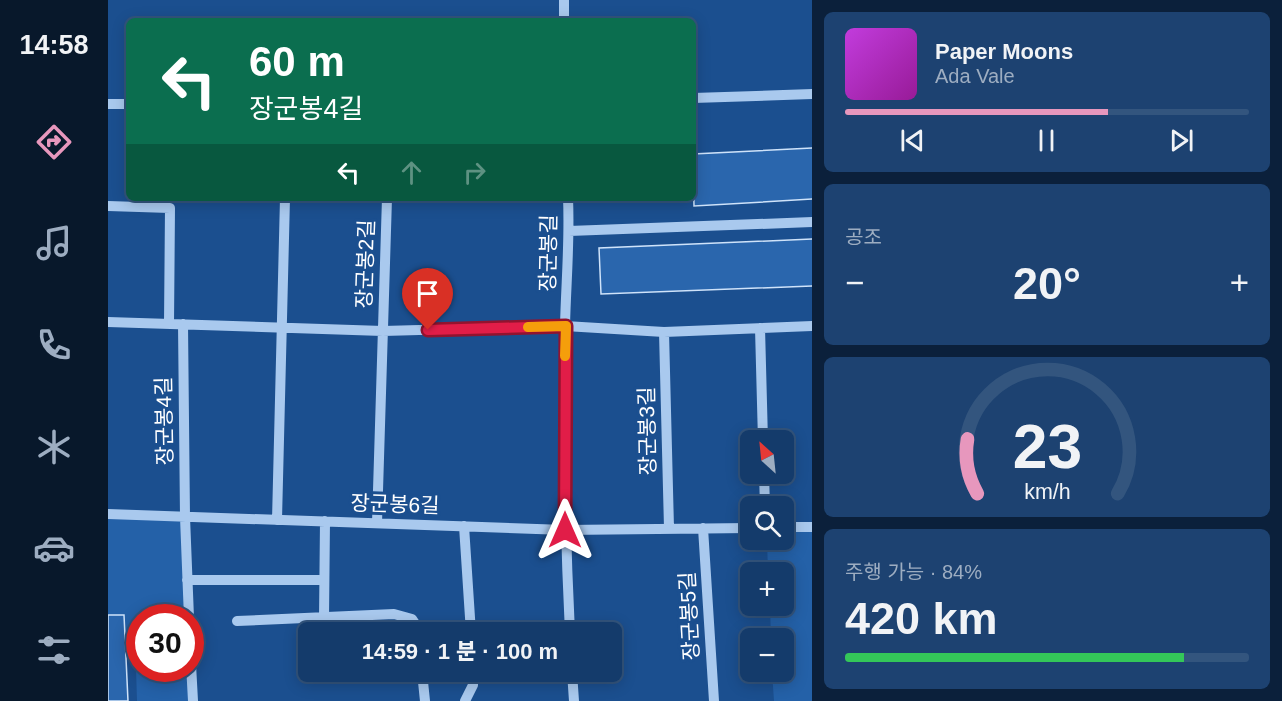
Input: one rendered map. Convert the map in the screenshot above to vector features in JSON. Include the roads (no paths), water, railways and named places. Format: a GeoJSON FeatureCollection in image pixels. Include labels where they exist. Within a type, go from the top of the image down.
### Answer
{"type":"FeatureCollection","features":[{"type":"Feature","properties":{"kind":"street"},"geometry":{"type":"LineString","coordinates":[[564,0],[564,18]]}},
{"type":"Feature","properties":{"kind":"street"},"geometry":{"type":"LineString","coordinates":[[696,98],[812,94]]}},
{"type":"Feature","properties":{"kind":"street"},"geometry":{"type":"LineString","coordinates":[[108,104],[126,104]]}},
{"type":"Feature","properties":{"kind":"street"},"geometry":{"type":"LineString","coordinates":[[277,520],[285,201]]}},
{"type":"Feature","properties":{"kind":"street","name":"장군봉2길"},"geometry":{"type":"LineString","coordinates":[[383,331],[387,201]]}},
{"type":"Feature","properties":{"kind":"street","name":"장군봉길"},"geometry":{"type":"LineString","coordinates":[[568,201],[565,530],[569,622]]}},
{"type":"Feature","properties":{"kind":"street"},"geometry":{"type":"LineString","coordinates":[[108,206],[170,208],[169,324]]}},
{"type":"Feature","properties":{"kind":"street"},"geometry":{"type":"LineString","coordinates":[[569,231],[812,222]]}},
{"type":"Feature","properties":{"kind":"street"},"geometry":{"type":"LineString","coordinates":[[108,322],[383,331],[566,326],[664,332],[812,326]]}},
{"type":"Feature","properties":{"kind":"street","name":"장군봉4길"},"geometry":{"type":"LineString","coordinates":[[183,324],[185,517]]}},
{"type":"Feature","properties":{"kind":"street"},"geometry":{"type":"LineString","coordinates":[[760,328],[764,430]]}},
{"type":"Feature","properties":{"kind":"street"},"geometry":{"type":"LineString","coordinates":[[376,523],[383,331]]}},
{"type":"Feature","properties":{"kind":"street","name":"장군봉3길"},"geometry":{"type":"LineString","coordinates":[[664,332],[669,528]]}},
{"type":"Feature","properties":{"kind":"street","name":"장군봉6길"},"geometry":{"type":"LineString","coordinates":[[108,514],[565,530]]}},
{"type":"Feature","properties":{"kind":"street"},"geometry":{"type":"LineString","coordinates":[[185,517],[188,604]]}},
{"type":"Feature","properties":{"kind":"street","name":"장군봉6길"},"geometry":{"type":"LineString","coordinates":[[324,618],[325,521]]}},
{"type":"Feature","properties":{"kind":"street","name":"장군봉6길"},"geometry":{"type":"LineString","coordinates":[[465,526],[470,622]]}},
{"type":"Feature","properties":{"kind":"street"},"geometry":{"type":"LineString","coordinates":[[794,527],[812,527]]}},
{"type":"Feature","properties":{"kind":"street","name":"장군봉5길"},"geometry":{"type":"LineString","coordinates":[[703,528],[714,701]]}},
{"type":"Feature","properties":{"kind":"street"},"geometry":{"type":"LineString","coordinates":[[565,530],[740,528]]}},
{"type":"Feature","properties":{"kind":"street"},"geometry":{"type":"LineString","coordinates":[[187,580],[324,580]]}},
{"type":"Feature","properties":{"kind":"street"},"geometry":{"type":"LineString","coordinates":[[237,621],[394,614],[412,619],[414,622]]}},
{"type":"Feature","properties":{"kind":"street"},"geometry":{"type":"LineString","coordinates":[[192,682],[193,701]]}},
{"type":"Feature","properties":{"kind":"street"},"geometry":{"type":"LineString","coordinates":[[423,682],[425,701]]}},
{"type":"Feature","properties":{"kind":"street"},"geometry":{"type":"LineString","coordinates":[[465,701],[473,682]]}},
{"type":"Feature","properties":{"kind":"street"},"geometry":{"type":"LineString","coordinates":[[573,682],[574,701]]}}]}
